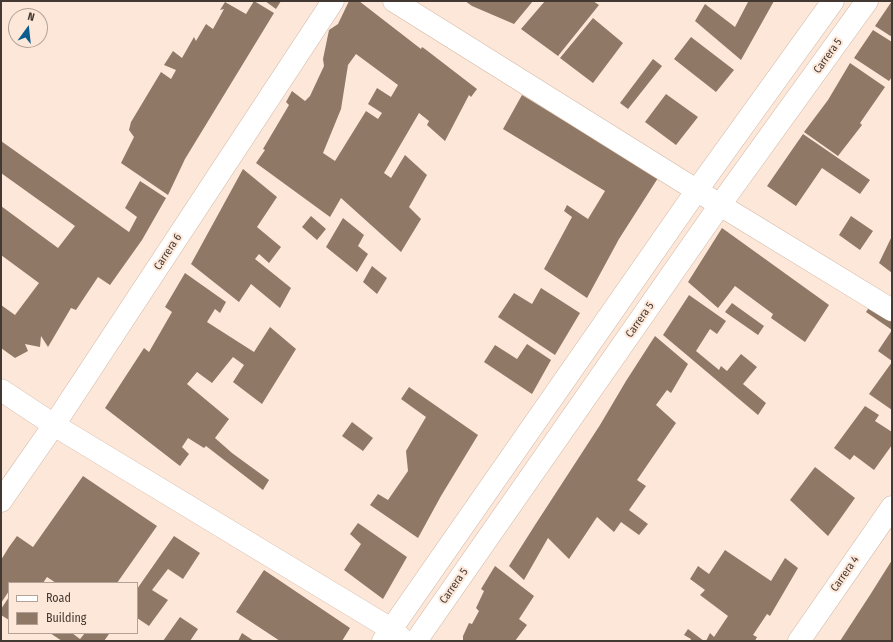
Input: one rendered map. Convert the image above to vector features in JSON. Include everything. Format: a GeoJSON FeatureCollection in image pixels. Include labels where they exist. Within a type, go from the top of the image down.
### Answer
{"type":"FeatureCollection","features":[{"type":"Feature","properties":{"kind":"street","name":"Carrera 6"},"geometry":{"type":"LineString","coordinates":[[1,501],[54,425],[333,1]]}},
{"type":"Feature","properties":{"kind":"street"},"geometry":{"type":"LineString","coordinates":[[394,1],[720,205],[892,310]]}},
{"type":"Feature","properties":{"kind":"street"},"geometry":{"type":"LineString","coordinates":[[1,390],[54,425],[393,637],[696,190],[833,1]]}},
{"type":"Feature","properties":{"kind":"street","name":"Carrera 5"},"geometry":{"type":"LineString","coordinates":[[416,641],[720,205],[867,1]]}},
{"type":"Feature","properties":{"kind":"street","name":"Carrera 4"},"geometry":{"type":"LineString","coordinates":[[799,641],[892,507]]}},
{"type":"Feature","properties":{"kind":"building"},"geometry":{"type":"Polygon","coordinates":[[[254,1],[274,13],[185,159],[168,195],[121,163],[134,137],[129,130],[131,122],[161,72],[171,79],[176,70],[164,65],[173,51],[182,58],[194,37],[196,41],[206,24],[213,29],[224,9],[220,10],[225,2],[246,14],[254,1]]]}},
{"type":"Feature","properties":{"kind":"building"},"geometry":{"type":"Polygon","coordinates":[[[265,1],[281,1],[276,9],[265,1]]]}},
{"type":"Feature","properties":{"kind":"building"},"geometry":{"type":"Polygon","coordinates":[[[349,1],[359,1],[421,49],[422,47],[425,49],[477,89],[471,97],[469,95],[445,141],[427,125],[429,121],[419,113],[384,173],[391,178],[405,155],[427,175],[409,207],[421,219],[401,252],[341,198],[330,217],[256,163],[265,150],[263,149],[289,105],[286,102],[292,91],[305,101],[310,96],[324,66],[323,59],[329,30],[338,24],[349,1]],[[356,54],[348,65],[341,109],[323,153],[335,161],[366,111],[378,119],[382,113],[368,104],[377,88],[391,97],[398,85],[356,54]]]}},
{"type":"Feature","properties":{"kind":"building"},"geometry":{"type":"Polygon","coordinates":[[[465,1],[533,1],[514,24],[472,6],[465,1]]]}},
{"type":"Feature","properties":{"kind":"building"},"geometry":{"type":"Polygon","coordinates":[[[545,1],[593,1],[599,5],[558,56],[521,29],[545,1]]]}},
{"type":"Feature","properties":{"kind":"building"},"geometry":{"type":"Polygon","coordinates":[[[746,1],[774,1],[741,60],[695,21],[705,4],[735,27],[748,2],[746,1]]]}},
{"type":"Feature","properties":{"kind":"building"},"geometry":{"type":"Polygon","coordinates":[[[892,1],[892,37],[875,26],[892,1]]]}},
{"type":"Feature","properties":{"kind":"building"},"geometry":{"type":"Polygon","coordinates":[[[593,18],[623,43],[593,83],[560,58],[593,18]]]}},
{"type":"Feature","properties":{"kind":"building"},"geometry":{"type":"Polygon","coordinates":[[[873,30],[892,42],[892,77],[889,81],[854,58],[873,30]]]}},
{"type":"Feature","properties":{"kind":"building"},"geometry":{"type":"Polygon","coordinates":[[[691,37],[734,70],[716,92],[674,59],[691,37]]]}},
{"type":"Feature","properties":{"kind":"building"},"geometry":{"type":"Polygon","coordinates":[[[653,59],[662,66],[628,109],[620,103],[653,59]]]}},
{"type":"Feature","properties":{"kind":"building"},"geometry":{"type":"Polygon","coordinates":[[[850,63],[885,87],[860,123],[862,125],[838,156],[804,132],[828,100],[850,63]]]}},
{"type":"Feature","properties":{"kind":"building"},"geometry":{"type":"Polygon","coordinates":[[[666,94],[698,117],[676,145],[645,122],[666,94]]]}},
{"type":"Feature","properties":{"kind":"building"},"geometry":{"type":"Polygon","coordinates":[[[522,95],[658,178],[619,239],[587,298],[544,269],[572,217],[564,211],[567,205],[588,219],[605,191],[503,129],[522,95]]]}},
{"type":"Feature","properties":{"kind":"building"},"geometry":{"type":"Polygon","coordinates":[[[803,134],[870,180],[860,194],[822,168],[796,206],[767,186],[803,134]]]}},
{"type":"Feature","properties":{"kind":"building"},"geometry":{"type":"Polygon","coordinates":[[[1,141],[129,232],[137,217],[125,208],[140,181],[166,198],[142,240],[110,285],[98,277],[76,310],[71,308],[48,347],[41,336],[40,347],[25,344],[28,351],[15,358],[1,348],[1,305],[15,315],[39,283],[1,255],[1,206],[58,248],[75,226],[1,173],[1,141]]]}},
{"type":"Feature","properties":{"kind":"building"},"geometry":{"type":"Polygon","coordinates":[[[243,169],[277,197],[257,227],[281,247],[269,263],[259,254],[255,259],[291,288],[280,308],[251,284],[239,302],[191,264],[243,169]]]}},
{"type":"Feature","properties":{"kind":"building"},"geometry":{"type":"Polygon","coordinates":[[[311,216],[326,229],[317,240],[302,227],[311,216]]]}},
{"type":"Feature","properties":{"kind":"building"},"geometry":{"type":"Polygon","coordinates":[[[851,216],[873,231],[860,250],[839,235],[851,216]]]}},
{"type":"Feature","properties":{"kind":"building"},"geometry":{"type":"Polygon","coordinates":[[[343,218],[364,235],[358,246],[368,254],[357,272],[326,247],[343,218]]]}},
{"type":"Feature","properties":{"kind":"building"},"geometry":{"type":"Polygon","coordinates":[[[722,228],[829,305],[805,342],[771,318],[773,314],[735,286],[718,308],[688,282],[722,228]]]}},
{"type":"Feature","properties":{"kind":"building"},"geometry":{"type":"Polygon","coordinates":[[[892,236],[892,273],[879,263],[892,236]]]}},
{"type":"Feature","properties":{"kind":"building"},"geometry":{"type":"Polygon","coordinates":[[[372,266],[387,278],[377,294],[363,282],[372,266]]]}},
{"type":"Feature","properties":{"kind":"building"},"geometry":{"type":"Polygon","coordinates":[[[185,273],[226,302],[220,313],[215,309],[207,322],[254,352],[270,327],[296,349],[262,404],[233,382],[244,365],[233,357],[212,383],[197,372],[187,384],[229,419],[215,438],[232,453],[269,480],[263,490],[206,446],[204,448],[188,438],[182,447],[189,454],[180,466],[105,408],[144,348],[149,352],[172,312],[165,307],[185,273]]]}},
{"type":"Feature","properties":{"kind":"building"},"geometry":{"type":"Polygon","coordinates":[[[541,288],[580,313],[555,355],[498,317],[514,293],[532,304],[541,288]]]}},
{"type":"Feature","properties":{"kind":"building"},"geometry":{"type":"Polygon","coordinates":[[[689,295],[726,321],[717,334],[710,329],[696,351],[719,370],[721,366],[727,371],[741,354],[757,367],[743,384],[766,403],[758,415],[663,335],[689,295]]]}},
{"type":"Feature","properties":{"kind":"building"},"geometry":{"type":"Polygon","coordinates":[[[732,303],[764,326],[758,335],[725,312],[732,303]]]}},
{"type":"Feature","properties":{"kind":"building"},"geometry":{"type":"Polygon","coordinates":[[[872,303],[892,315],[892,330],[866,312],[872,303]]]}},
{"type":"Feature","properties":{"kind":"building"},"geometry":{"type":"Polygon","coordinates":[[[892,330],[892,361],[878,351],[892,330]]]}},
{"type":"Feature","properties":{"kind":"building"},"geometry":{"type":"Polygon","coordinates":[[[655,336],[688,364],[671,393],[667,390],[656,405],[676,423],[637,480],[646,486],[629,510],[648,524],[639,535],[621,522],[614,532],[597,517],[569,559],[548,538],[524,580],[509,566],[600,425],[655,336]]]}},
{"type":"Feature","properties":{"kind":"building"},"geometry":{"type":"Polygon","coordinates":[[[527,344],[551,360],[532,394],[484,362],[495,345],[517,359],[527,344]]]}},
{"type":"Feature","properties":{"kind":"building"},"geometry":{"type":"Polygon","coordinates":[[[892,362],[892,410],[869,394],[892,362]]]}},
{"type":"Feature","properties":{"kind":"building"},"geometry":{"type":"Polygon","coordinates":[[[409,387],[478,435],[441,496],[418,538],[370,505],[378,494],[388,500],[408,471],[406,451],[426,417],[401,399],[409,387]]]}},
{"type":"Feature","properties":{"kind":"building"},"geometry":{"type":"Polygon","coordinates":[[[865,406],[879,415],[875,421],[892,432],[892,445],[874,470],[854,455],[850,460],[834,448],[865,406]]]}},
{"type":"Feature","properties":{"kind":"building"},"geometry":{"type":"Polygon","coordinates":[[[352,422],[373,438],[363,451],[342,436],[352,422]]]}},
{"type":"Feature","properties":{"kind":"building"},"geometry":{"type":"Polygon","coordinates":[[[815,467],[855,498],[828,536],[790,500],[815,467]]]}},
{"type":"Feature","properties":{"kind":"building"},"geometry":{"type":"Polygon","coordinates":[[[83,476],[157,526],[118,582],[54,582],[47,577],[44,582],[8,582],[8,592],[1,603],[1,560],[17,536],[33,547],[83,476]]]}},
{"type":"Feature","properties":{"kind":"building"},"geometry":{"type":"Polygon","coordinates":[[[358,523],[407,557],[383,599],[344,570],[361,544],[350,534],[358,523]]]}},
{"type":"Feature","properties":{"kind":"building"},"geometry":{"type":"Polygon","coordinates":[[[174,536],[200,553],[183,579],[168,569],[152,590],[168,600],[149,626],[138,619],[138,588],[174,536]]]}},
{"type":"Feature","properties":{"kind":"building"},"geometry":{"type":"Polygon","coordinates":[[[725,550],[771,581],[785,558],[798,568],[770,616],[767,614],[753,635],[757,637],[755,641],[706,641],[710,633],[714,637],[728,616],[700,595],[705,590],[690,579],[698,566],[709,574],[725,550]]]}},
{"type":"Feature","properties":{"kind":"building"},"geometry":{"type":"Polygon","coordinates":[[[892,560],[892,641],[840,641],[870,595],[892,560]]]}},
{"type":"Feature","properties":{"kind":"building"},"geometry":{"type":"Polygon","coordinates":[[[495,566],[534,596],[519,619],[527,625],[515,641],[464,641],[463,636],[469,623],[472,624],[479,611],[476,608],[484,591],[481,589],[495,566]]]}},
{"type":"Feature","properties":{"kind":"building"},"geometry":{"type":"Polygon","coordinates":[[[264,570],[350,628],[342,641],[280,641],[236,612],[264,570]]]}},
{"type":"Feature","properties":{"kind":"building"},"geometry":{"type":"Polygon","coordinates":[[[8,598],[8,619],[1,615],[1,609],[8,598]]]}},
{"type":"Feature","properties":{"kind":"building"},"geometry":{"type":"Polygon","coordinates":[[[180,617],[198,629],[190,641],[163,641],[180,617]]]}},
{"type":"Feature","properties":{"kind":"building"},"geometry":{"type":"Polygon","coordinates":[[[688,629],[704,641],[690,641],[691,639],[684,635],[688,629]]]}},
{"type":"Feature","properties":{"kind":"building"},"geometry":{"type":"Polygon","coordinates":[[[242,633],[254,641],[238,641],[242,633]]]}},
{"type":"Feature","properties":{"kind":"building"},"geometry":{"type":"Polygon","coordinates":[[[52,634],[73,634],[80,639],[84,634],[109,634],[104,641],[62,641],[52,634]]]}}]}
